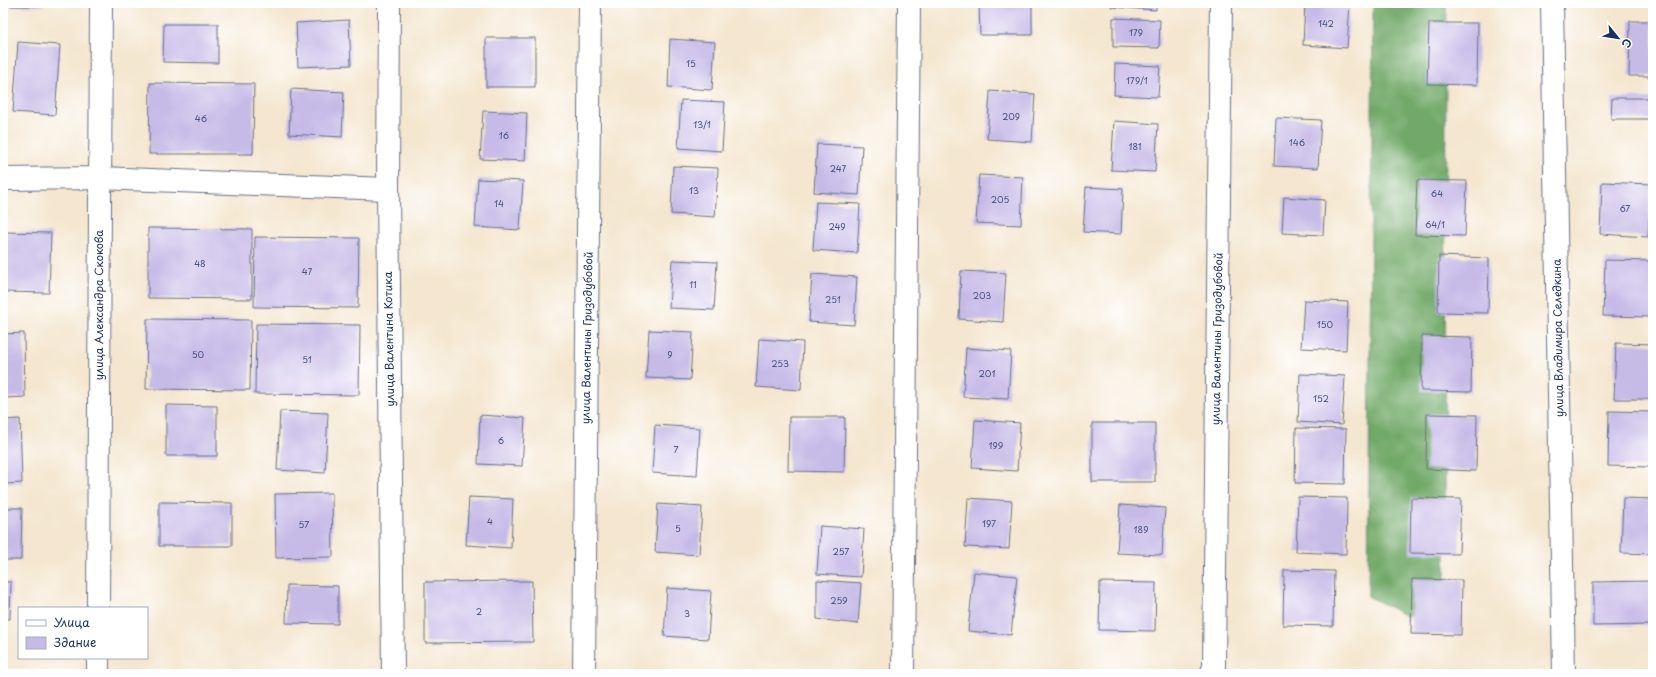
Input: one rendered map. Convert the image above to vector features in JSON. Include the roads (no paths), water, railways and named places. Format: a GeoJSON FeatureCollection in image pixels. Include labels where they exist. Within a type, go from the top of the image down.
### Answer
{"type":"FeatureCollection","features":[{"type":"Feature","properties":{"kind":"street","name":"улица Александра Скокова"},"geometry":{"type":"LineString","coordinates":[[98,607],[101,3]]}},
{"type":"Feature","properties":{"kind":"street","name":"улица Валентина Котика"},"geometry":{"type":"LineString","coordinates":[[389,3],[388,189],[393,674]]}},
{"type":"Feature","properties":{"kind":"street","name":"улица Валентины Гризодубовой"},"geometry":{"type":"LineString","coordinates":[[584,674],[590,3]]}},
{"type":"Feature","properties":{"kind":"street"},"geometry":{"type":"LineString","coordinates":[[903,674],[909,3]]}},
{"type":"Feature","properties":{"kind":"street","name":"улица Валентины Гризодубовой"},"geometry":{"type":"LineString","coordinates":[[1212,674],[1214,667],[1221,3]]}},
{"type":"Feature","properties":{"kind":"street","name":"улица Владимира Селедкина"},"geometry":{"type":"LineString","coordinates":[[1552,3],[1564,674]]}},
{"type":"Feature","properties":{"kind":"street"},"geometry":{"type":"LineString","coordinates":[[3,179],[99,178],[388,189]]}},
{"type":"Feature","properties":{"kind":"street"},"geometry":{"type":"LineString","coordinates":[[98,659],[98,674]]}}]}
